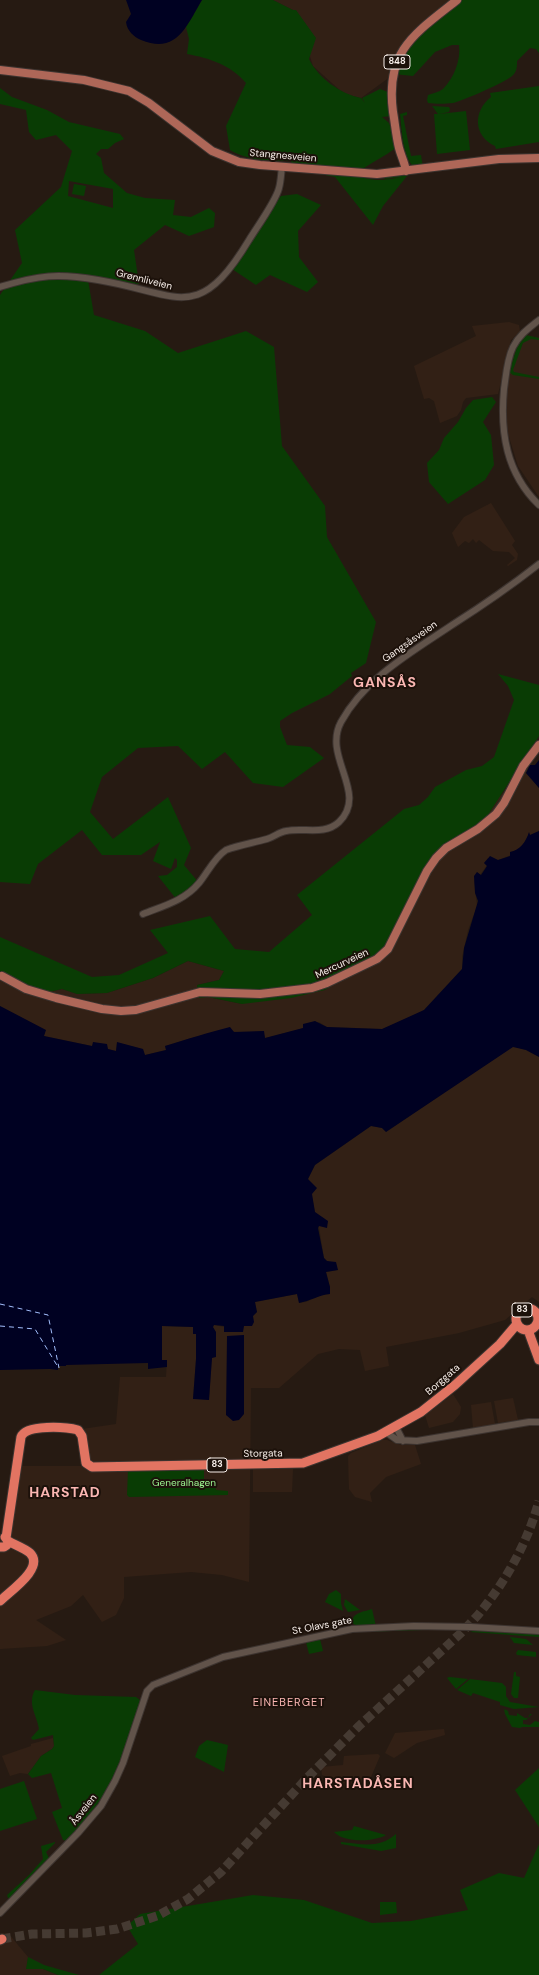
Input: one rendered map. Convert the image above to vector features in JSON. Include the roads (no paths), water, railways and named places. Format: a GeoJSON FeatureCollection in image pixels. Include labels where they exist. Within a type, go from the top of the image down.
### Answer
{"type":"FeatureCollection","features":[{"type":"Feature","properties":{"kind":"highway","name":"83"},"geometry":{"type":"LineString","coordinates":[[539,1305],[519,1312],[516,1319],[530,1324],[539,1342]]}},
{"type":"Feature","properties":{"kind":"highway","name":"83"},"geometry":{"type":"LineString","coordinates":[[530,1309],[535,1312],[530,1324],[539,1360]]}},
{"type":"Feature","properties":{"kind":"highway","name":"Borggata"},"geometry":{"type":"LineString","coordinates":[[396,1427],[441,1397],[500,1344],[530,1324]]}},
{"type":"Feature","properties":{"kind":"highway","name":"Storgata"},"geometry":{"type":"LineString","coordinates":[[3,1541],[21,1437],[26,1431],[36,1428],[78,1430],[82,1436],[87,1466],[96,1467],[297,1464],[330,1454],[396,1427]]}},
{"type":"Feature","properties":{"kind":"highway","name":"83"},"geometry":{"type":"LineString","coordinates":[[0,1601],[26,1576],[30,1568],[30,1560],[3,1541]]}},
{"type":"Feature","properties":{"kind":"main road","name":"848"},"geometry":{"type":"LineString","coordinates":[[403,172],[391,98],[391,85],[398,58],[408,42],[417,32],[457,0]]}},
{"type":"Feature","properties":{"kind":"main road","name":"Stangnesveien"},"geometry":{"type":"LineString","coordinates":[[0,70],[63,77],[118,87],[144,100],[212,151],[239,162],[369,174],[403,172],[499,159],[539,158]]}},
{"type":"Feature","properties":{"kind":"main road","name":"Mercurveien"},"geometry":{"type":"LineString","coordinates":[[2,976],[20,987],[56,998],[92,1007],[121,1011],[136,1010],[200,992],[267,994],[312,988],[327,983],[377,959],[388,949],[427,872],[436,858],[446,848],[478,829],[496,814],[523,766],[539,745]]}},
{"type":"Feature","properties":{"kind":"street","name":"Grønnliveien"},"geometry":{"type":"LineString","coordinates":[[0,287],[38,276],[60,275],[106,281],[171,298],[183,298],[200,294],[222,278],[240,254],[279,189],[282,166]]}},
{"type":"Feature","properties":{"kind":"street"},"geometry":{"type":"LineString","coordinates":[[539,320],[522,334],[511,353],[505,383],[502,427],[506,448],[520,484],[539,504]]}},
{"type":"Feature","properties":{"kind":"street","name":"Gangsåsveien"},"geometry":{"type":"LineString","coordinates":[[142,914],[170,904],[188,894],[220,854],[226,850],[270,838],[279,832],[288,830],[323,830],[330,828],[339,822],[344,815],[350,800],[346,780],[337,754],[336,738],[340,725],[350,709],[371,684],[389,668],[499,594],[539,564]]}},
{"type":"Feature","properties":{"kind":"street"},"geometry":{"type":"LineString","coordinates":[[386,1432],[397,1440],[417,1441],[529,1422],[539,1422]]}},
{"type":"Feature","properties":{"kind":"street"},"geometry":{"type":"LineString","coordinates":[[396,1427],[403,1441]]}},
{"type":"Feature","properties":{"kind":"street","name":"St Olavs gate"},"geometry":{"type":"LineString","coordinates":[[145,1695],[148,1688],[152,1684],[213,1660],[344,1630],[414,1626],[539,1631]]}},
{"type":"Feature","properties":{"kind":"street","name":"Åsveien"},"geometry":{"type":"LineString","coordinates":[[0,1913],[78,1833],[101,1806],[123,1763],[145,1695]]}},
{"type":"Feature","properties":{"kind":"water"},"geometry":{"type":"Polygon","coordinates":[[[126,0],[202,0],[186,28],[179,35],[172,41],[164,44],[153,44],[138,39],[129,31],[126,22],[131,14],[126,0]]]}},
{"type":"Feature","properties":{"kind":"water"},"geometry":{"type":"Polygon","coordinates":[[[539,760],[539,788],[526,773],[530,765],[535,765],[539,760]]]}},
{"type":"Feature","properties":{"kind":"water"},"geometry":{"type":"Polygon","coordinates":[[[539,831],[539,1057],[526,1050],[513,1047],[386,1132],[382,1128],[371,1126],[315,1165],[308,1179],[317,1188],[312,1194],[315,1212],[328,1221],[327,1228],[319,1226],[318,1228],[324,1258],[327,1261],[336,1262],[338,1270],[326,1272],[330,1287],[330,1294],[299,1303],[297,1294],[255,1302],[257,1312],[253,1316],[254,1322],[252,1326],[244,1326],[243,1332],[224,1332],[224,1326],[214,1325],[213,1327],[216,1332],[216,1357],[212,1358],[209,1400],[193,1399],[196,1334],[193,1334],[193,1327],[162,1326],[162,1360],[167,1360],[167,1367],[148,1369],[148,1363],[66,1365],[58,1366],[58,1370],[0,1370],[0,1006],[46,1030],[44,1036],[92,1046],[93,1042],[107,1044],[108,1049],[116,1051],[117,1042],[143,1049],[145,1055],[166,1050],[165,1046],[230,1027],[234,1032],[264,1031],[265,1038],[303,1028],[303,1024],[315,1021],[327,1027],[382,1029],[424,1010],[462,969],[464,948],[478,901],[475,893],[474,876],[477,872],[481,875],[487,866],[484,863],[490,856],[498,860],[510,856],[510,852],[522,845],[529,832],[530,835],[539,831]]]}},
{"type":"Feature","properties":{"kind":"water"},"geometry":{"type":"Polygon","coordinates":[[[244,1335],[244,1414],[239,1420],[233,1421],[226,1415],[227,1336],[244,1335]]]}},
{"type":"Feature","properties":{"kind":"tunnel"},"geometry":{"type":"LineString","coordinates":[[2,1939],[32,1934],[86,1933],[117,1929],[157,1916],[188,1899],[221,1872],[306,1779],[359,1726],[461,1633],[478,1615],[498,1589],[522,1547],[539,1501]]}},
{"type":"Feature","properties":{"kind":"district","name":"GANSÅS"},"geometry":{"type":"Point","coordinates":[385,683]}},
{"type":"Feature","properties":{"kind":"district","name":"HARSTAD"},"geometry":{"type":"Point","coordinates":[65,1493]}},
{"type":"Feature","properties":{"kind":"district","name":"EINEBERGET"},"geometry":{"type":"Point","coordinates":[289,1703]}},
{"type":"Feature","properties":{"kind":"district","name":"HARSTADÅSEN"},"geometry":{"type":"Point","coordinates":[358,1784]}},
{"type":"Feature","properties":{"kind":"park label","name":"Generalhagen"},"geometry":{"type":"Point","coordinates":[184,1483]}}]}
